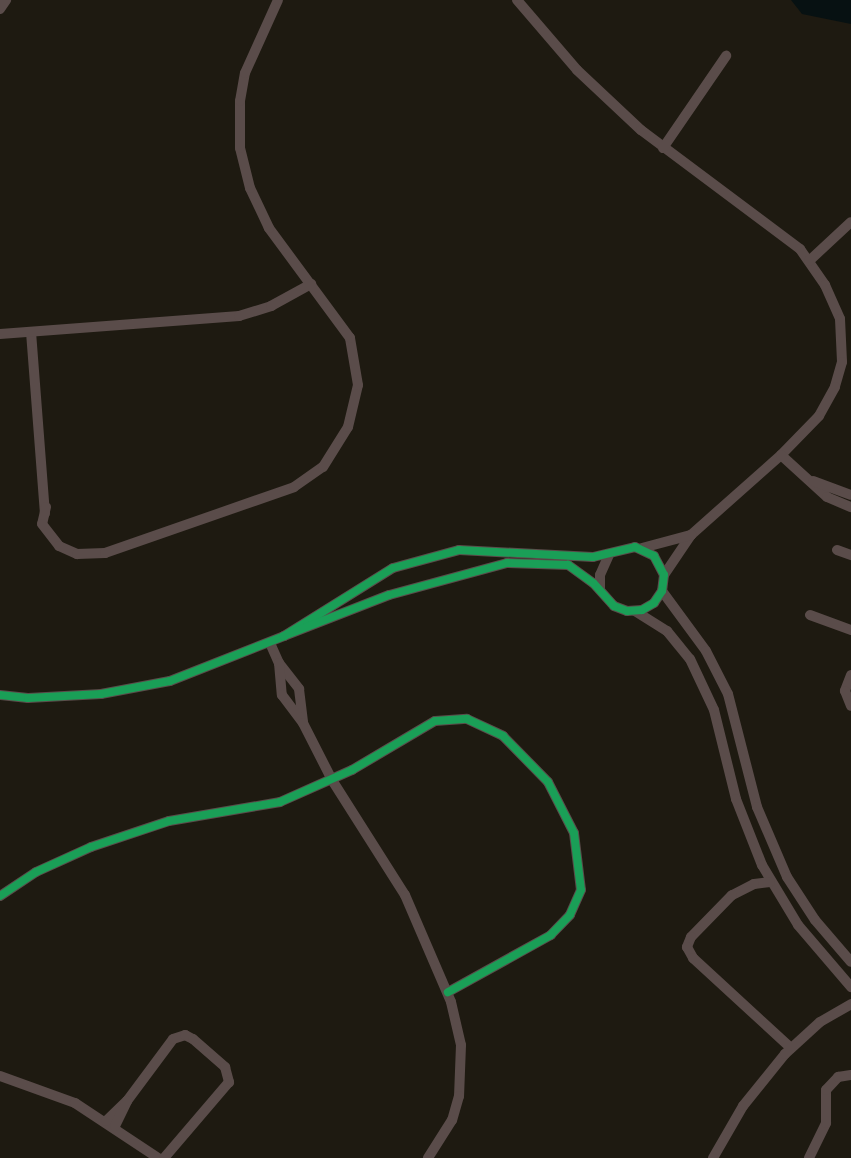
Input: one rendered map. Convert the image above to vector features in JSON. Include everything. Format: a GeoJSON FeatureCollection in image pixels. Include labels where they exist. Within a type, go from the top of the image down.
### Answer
{"type":"FeatureCollection","features":[{"type":"Feature","properties":{"kind":"street"},"geometry":{"type":"LineString","coordinates":[[0,9],[6,0]]}},
{"type":"Feature","properties":{"kind":"street"},"geometry":{"type":"LineString","coordinates":[[31,332],[46,507],[45,521],[67,546],[81,550],[121,546],[283,493],[305,482],[330,458],[352,416],[358,373],[345,329],[266,221],[250,188],[240,148],[239,110],[245,73],[278,0]]}},
{"type":"Feature","properties":{"kind":"street"},"geometry":{"type":"LineString","coordinates":[[516,0],[577,70],[663,148],[778,230],[809,261],[837,309],[843,341],[842,362],[825,407],[781,455],[691,535],[664,575],[662,591],[654,603],[635,611]]}},
{"type":"Feature","properties":{"kind":"street"},"geometry":{"type":"LineString","coordinates":[[663,148],[726,56]]}},
{"type":"Feature","properties":{"kind":"street"},"geometry":{"type":"LineString","coordinates":[[809,261],[851,222]]}},
{"type":"Feature","properties":{"kind":"street"},"geometry":{"type":"LineString","coordinates":[[0,334],[238,316],[271,306],[310,284]]}},
{"type":"Feature","properties":{"kind":"street"},"geometry":{"type":"LineString","coordinates":[[781,455],[813,481],[827,497],[851,507]]}},
{"type":"Feature","properties":{"kind":"street"},"geometry":{"type":"LineString","coordinates":[[813,481],[851,495]]}},
{"type":"Feature","properties":{"kind":"street"},"geometry":{"type":"LineString","coordinates":[[284,636],[402,592],[507,563],[609,555],[628,547],[642,548],[691,535]]}},
{"type":"Feature","properties":{"kind":"street"},"geometry":{"type":"LineString","coordinates":[[642,548],[654,556],[664,575]]}},
{"type":"Feature","properties":{"kind":"street"},"geometry":{"type":"LineString","coordinates":[[0,695],[66,697],[136,690],[203,671],[284,636],[341,604],[376,577],[410,562],[469,549],[543,559],[572,567],[600,590],[614,606],[635,611],[667,631],[699,675],[720,730],[745,824],[770,882],[798,925],[851,987]]}},
{"type":"Feature","properties":{"kind":"street"},"geometry":{"type":"LineString","coordinates":[[837,550],[851,555]]}},
{"type":"Feature","properties":{"kind":"street"},"geometry":{"type":"LineString","coordinates":[[600,590],[600,575],[609,555]]}},
{"type":"Feature","properties":{"kind":"street"},"geometry":{"type":"LineString","coordinates":[[662,591],[706,651],[728,694],[757,807],[787,878],[815,920],[851,962]]}},
{"type":"Feature","properties":{"kind":"street"},"geometry":{"type":"LineString","coordinates":[[810,615],[851,630]]}},
{"type":"Feature","properties":{"kind":"street"},"geometry":{"type":"LineString","coordinates":[[270,643],[279,663],[299,689],[303,723]]}},
{"type":"Feature","properties":{"kind":"street"},"geometry":{"type":"LineString","coordinates":[[279,663],[282,695],[303,723],[332,780],[405,895],[448,992],[459,1032],[461,1083],[452,1120],[428,1158]]}},
{"type":"Feature","properties":{"kind":"street"},"geometry":{"type":"LineString","coordinates":[[851,675],[845,687],[851,706]]}},
{"type":"Feature","properties":{"kind":"street"},"geometry":{"type":"LineString","coordinates":[[851,685],[851,690]]}},
{"type":"Feature","properties":{"kind":"street"},"geometry":{"type":"LineString","coordinates":[[0,896],[50,864],[128,833],[188,817],[267,806],[332,780],[427,724],[457,718],[477,721],[503,736],[531,762],[556,795],[580,855],[581,890],[575,907],[558,929],[543,940],[448,992]]}},
{"type":"Feature","properties":{"kind":"street"},"geometry":{"type":"LineString","coordinates":[[770,882],[746,887],[732,895],[691,937],[687,947],[693,958],[791,1048]]}},
{"type":"Feature","properties":{"kind":"street"},"geometry":{"type":"LineString","coordinates":[[837,1010],[844,994],[841,978]]}},
{"type":"Feature","properties":{"kind":"street"},"geometry":{"type":"LineString","coordinates":[[713,1158],[743,1106],[791,1048],[837,1010],[851,1004]]}},
{"type":"Feature","properties":{"kind":"street"},"geometry":{"type":"LineString","coordinates":[[110,1124],[177,1037],[193,1039],[228,1071],[228,1086],[164,1158]]}},
{"type":"Feature","properties":{"kind":"street"},"geometry":{"type":"LineString","coordinates":[[809,1158],[826,1123],[826,1090],[837,1077],[851,1075]]}},
{"type":"Feature","properties":{"kind":"street"},"geometry":{"type":"LineString","coordinates":[[0,1076],[56,1095],[110,1124],[158,1158]]}},
{"type":"Feature","properties":{"kind":"shaded area"},"geometry":{"type":"Polygon","coordinates":[[[791,0],[851,0],[851,24],[802,14],[791,0]]]}},
{"type":"Feature","properties":{"kind":"cycle path"},"geometry":{"type":"LineString","coordinates":[[0,695],[28,698],[101,694],[170,681],[284,636],[393,568],[459,550],[593,557],[635,547],[654,556],[664,575],[662,591],[654,603],[642,610],[627,611],[614,606],[593,583],[568,565],[507,563],[389,595],[284,636]]}},
{"type":"Feature","properties":{"kind":"cycle path"},"geometry":{"type":"LineString","coordinates":[[0,896],[36,872],[91,847],[169,821],[280,802],[352,770],[435,721],[467,719],[503,736],[548,782],[574,833],[581,890],[570,915],[551,935],[448,992]]}}]}
